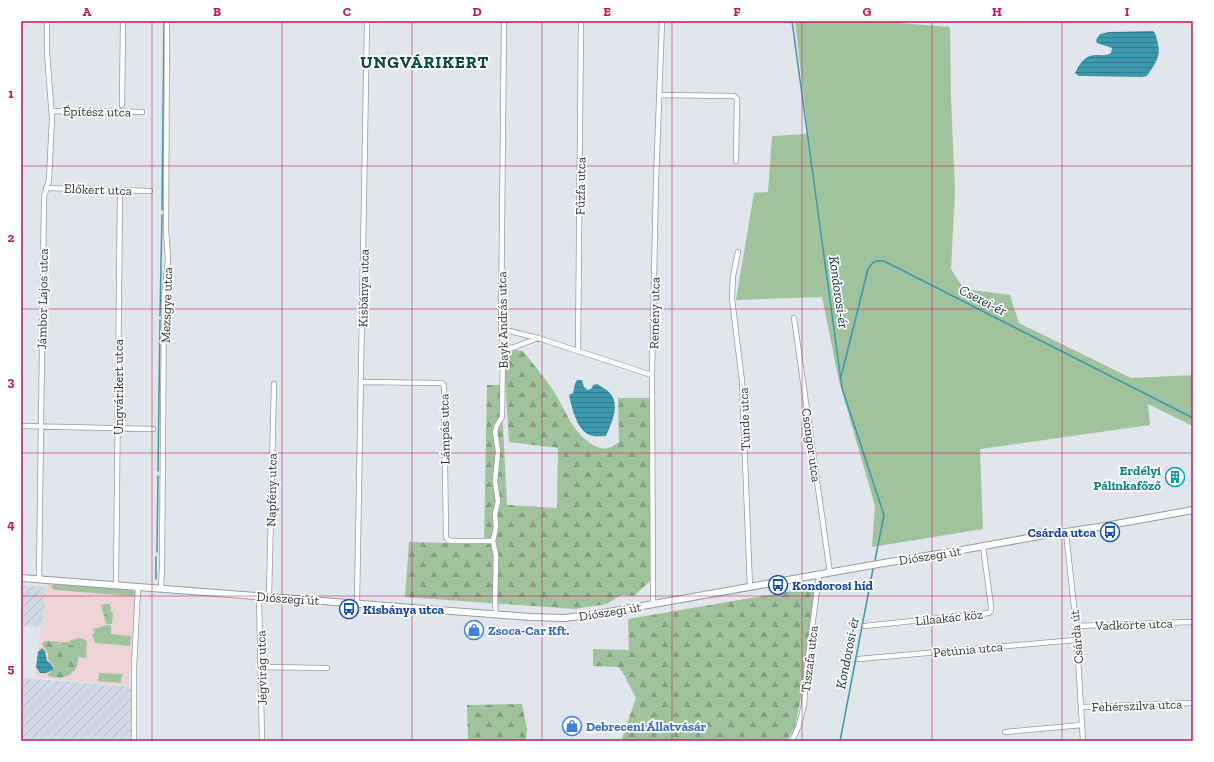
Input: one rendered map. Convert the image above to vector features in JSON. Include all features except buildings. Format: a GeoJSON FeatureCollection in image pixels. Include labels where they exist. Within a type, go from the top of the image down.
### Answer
{"type":"FeatureCollection","features":[{"type":"Feature","properties":{"kind":"main road","name":"Diószegi út"},"geometry":{"type":"LineString","coordinates":[[21,578],[269,596],[530,618],[565,618],[750,588],[830,572],[1193,510]]}},
{"type":"Feature","properties":{"kind":"street","name":"Jámbor Lajos utca"},"geometry":{"type":"LineString","coordinates":[[39,579],[44,198],[49,180],[52,111],[47,53],[47,21]]}},
{"type":"Feature","properties":{"kind":"street"},"geometry":{"type":"LineString","coordinates":[[122,105],[123,21]]}},
{"type":"Feature","properties":{"kind":"street","name":"Mezsgye utca"},"geometry":{"type":"LineString","coordinates":[[161,589],[164,298],[168,260],[166,229],[167,21]]}},
{"type":"Feature","properties":{"kind":"street","name":"Kisbánya utca"},"geometry":{"type":"LineString","coordinates":[[357,603],[367,21]]}},
{"type":"Feature","properties":{"kind":"street","name":"Bayk András utca"},"geometry":{"type":"LineString","coordinates":[[496,614],[496,556],[493,541],[496,527],[495,513],[498,502],[495,481],[498,451],[495,432],[502,417],[503,347],[500,329],[504,21]]}},
{"type":"Feature","properties":{"kind":"street","name":"Fűzfa utca"},"geometry":{"type":"LineString","coordinates":[[578,351],[581,21]]}},
{"type":"Feature","properties":{"kind":"street","name":"Remény utca"},"geometry":{"type":"LineString","coordinates":[[653,604],[652,375],[662,21]]}},
{"type":"Feature","properties":{"kind":"street"},"geometry":{"type":"LineString","coordinates":[[659,95],[734,96],[737,99],[736,161]]}},
{"type":"Feature","properties":{"kind":"street","name":"Építész utca"},"geometry":{"type":"LineString","coordinates":[[52,111],[142,112]]}},
{"type":"Feature","properties":{"kind":"street","name":"Előkert utca"},"geometry":{"type":"LineString","coordinates":[[46,188],[150,190]]}},
{"type":"Feature","properties":{"kind":"street","name":"Ungvárikert utca"},"geometry":{"type":"LineString","coordinates":[[116,585],[120,190]]}},
{"type":"Feature","properties":{"kind":"street","name":"Tünde utca"},"geometry":{"type":"LineString","coordinates":[[738,252],[733,276],[732,299],[742,381],[750,588]]}},
{"type":"Feature","properties":{"kind":"street","name":"Csongor utca"},"geometry":{"type":"LineString","coordinates":[[794,318],[830,572]]}},
{"type":"Feature","properties":{"kind":"street"},"geometry":{"type":"LineString","coordinates":[[500,329],[538,338],[652,375]]}},
{"type":"Feature","properties":{"kind":"street"},"geometry":{"type":"LineString","coordinates":[[503,347],[512,348],[538,338]]}},
{"type":"Feature","properties":{"kind":"street","name":"Lámpás utca"},"geometry":{"type":"LineString","coordinates":[[361,382],[442,383],[444,386],[446,534],[448,540],[451,541],[493,541]]}},
{"type":"Feature","properties":{"kind":"street","name":"Napfény utca"},"geometry":{"type":"LineString","coordinates":[[269,596],[274,384]]}},
{"type":"Feature","properties":{"kind":"street"},"geometry":{"type":"LineString","coordinates":[[21,426],[153,429]]}},
{"type":"Feature","properties":{"kind":"street","name":"Csárda út"},"geometry":{"type":"LineString","coordinates":[[1066,532],[1076,626],[1083,741]]}},
{"type":"Feature","properties":{"kind":"street","name":"Lilaakác köz"},"geometry":{"type":"LineString","coordinates":[[865,626],[989,613],[991,606],[984,546]]}},
{"type":"Feature","properties":{"kind":"street","name":"Tiszafa utca"},"geometry":{"type":"LineString","coordinates":[[792,741],[799,725],[804,705],[807,665],[819,575]]}},
{"type":"Feature","properties":{"kind":"street"},"geometry":{"type":"LineString","coordinates":[[134,741],[134,668],[138,587]]}},
{"type":"Feature","properties":{"kind":"street","name":"Jégvirág utca"},"geometry":{"type":"LineString","coordinates":[[259,596],[262,741]]}},
{"type":"Feature","properties":{"kind":"street","name":"Vadkörte utca"},"geometry":{"type":"LineString","coordinates":[[1076,626],[1193,622]]}},
{"type":"Feature","properties":{"kind":"street","name":"Petúnia utca"},"geometry":{"type":"LineString","coordinates":[[860,659],[1076,640]]}},
{"type":"Feature","properties":{"kind":"street"},"geometry":{"type":"LineString","coordinates":[[261,667],[327,668]]}},
{"type":"Feature","properties":{"kind":"street","name":"Fehérszilva utca"},"geometry":{"type":"LineString","coordinates":[[1082,707],[1193,703]]}},
{"type":"Feature","properties":{"kind":"street"},"geometry":{"type":"LineString","coordinates":[[1004,732],[1082,725]]}},
{"type":"Feature","properties":{"kind":"shaded area"},"geometry":{"type":"Polygon","coordinates":[[[47,582],[136,588],[129,686],[35,677],[41,627],[44,627],[47,582]]]}},
{"type":"Feature","properties":{"kind":"shaded area"},"geometry":{"type":"Polygon","coordinates":[[[21,585],[46,587],[43,627],[21,626],[21,585]]]}},
{"type":"Feature","properties":{"kind":"shaded area"},"geometry":{"type":"Polygon","coordinates":[[[21,678],[137,687],[133,741],[21,741],[21,678]]]}},
{"type":"Feature","properties":{"kind":"green space"},"geometry":{"type":"Polygon","coordinates":[[[795,21],[873,21],[950,27],[955,191],[951,269],[964,289],[1010,295],[1019,323],[1131,378],[1193,375],[1193,426],[1148,404],[1150,425],[980,449],[983,529],[872,547],[875,506],[839,381],[822,297],[736,300],[754,193],[768,192],[772,136],[808,134],[795,21]]]}},
{"type":"Feature","properties":{"kind":"green space"},"geometry":{"type":"Polygon","coordinates":[[[503,348],[523,351],[553,390],[576,429],[589,442],[597,447],[608,448],[619,442],[618,398],[651,398],[651,580],[634,596],[623,595],[607,604],[574,609],[405,597],[409,542],[484,544],[487,385],[501,385],[507,505],[557,508],[558,448],[509,442],[503,348]]]}},
{"type":"Feature","properties":{"kind":"green space"},"geometry":{"type":"Polygon","coordinates":[[[56,583],[131,590],[135,592],[135,595],[131,596],[56,590],[51,586],[56,583]]]}},
{"type":"Feature","properties":{"kind":"green space"},"geometry":{"type":"Polygon","coordinates":[[[816,587],[806,672],[795,727],[787,741],[621,741],[636,698],[623,673],[618,667],[593,666],[593,649],[629,650],[628,619],[816,587]]]}},
{"type":"Feature","properties":{"kind":"green space"},"geometry":{"type":"Polygon","coordinates":[[[110,604],[111,612],[113,613],[112,624],[106,624],[101,605],[110,604]]]}},
{"type":"Feature","properties":{"kind":"green space"},"geometry":{"type":"Polygon","coordinates":[[[111,625],[111,634],[131,636],[130,646],[95,643],[92,634],[95,633],[93,629],[111,625]]]}},
{"type":"Feature","properties":{"kind":"green space"},"geometry":{"type":"Polygon","coordinates":[[[80,638],[86,640],[87,643],[86,658],[79,657],[75,647],[55,647],[54,645],[61,644],[62,642],[70,642],[70,640],[80,638]]]}},
{"type":"Feature","properties":{"kind":"green space"},"geometry":{"type":"Polygon","coordinates":[[[45,641],[62,642],[54,645],[55,647],[74,646],[78,652],[75,670],[69,675],[62,677],[57,678],[48,676],[54,666],[48,659],[48,654],[42,643],[45,641]]]}},
{"type":"Feature","properties":{"kind":"green space"},"geometry":{"type":"Polygon","coordinates":[[[99,673],[122,674],[121,683],[98,681],[99,673]]]}},
{"type":"Feature","properties":{"kind":"green space"},"geometry":{"type":"Polygon","coordinates":[[[522,704],[527,729],[526,741],[468,741],[467,705],[522,704]]]}},
{"type":"Feature","properties":{"kind":"water"},"geometry":{"type":"Polygon","coordinates":[[[1153,31],[1156,35],[1159,50],[1157,59],[1147,76],[1079,76],[1075,73],[1086,58],[1093,55],[1106,55],[1111,53],[1112,48],[1097,43],[1096,40],[1100,34],[1109,32],[1153,31]]]}},
{"type":"Feature","properties":{"kind":"water"},"geometry":{"type":"Polygon","coordinates":[[[577,380],[582,380],[584,387],[588,390],[592,388],[593,385],[597,384],[605,389],[614,399],[615,405],[613,418],[606,436],[587,434],[579,425],[569,395],[573,393],[577,380]]]}},
{"type":"Feature","properties":{"kind":"water"},"geometry":{"type":"Polygon","coordinates":[[[42,648],[45,651],[47,661],[52,664],[53,668],[53,670],[46,673],[40,673],[36,667],[38,652],[42,648]]]}},
{"type":"Feature","properties":{"kind":"waterway"},"geometry":{"type":"LineString","coordinates":[[162,210],[164,21]]}},
{"type":"Feature","properties":{"kind":"waterway","name":"Kondorosi-ér"},"geometry":{"type":"LineString","coordinates":[[792,21],[842,388],[884,515],[875,560]]}},
{"type":"Feature","properties":{"kind":"waterway"},"geometry":{"type":"LineString","coordinates":[[160,316],[162,215]]}},
{"type":"Feature","properties":{"kind":"waterway","name":"Cserei-ér"},"geometry":{"type":"LineString","coordinates":[[841,377],[868,269],[871,264],[884,261],[1193,418]]}},
{"type":"Feature","properties":{"kind":"waterway"},"geometry":{"type":"LineString","coordinates":[[158,471],[160,320]]}},
{"type":"Feature","properties":{"kind":"waterway"},"geometry":{"type":"LineString","coordinates":[[157,552],[158,476]]}},
{"type":"Feature","properties":{"kind":"waterway"},"geometry":{"type":"LineString","coordinates":[[156,557],[156,579]]}},
{"type":"Feature","properties":{"kind":"waterway","name":"Kondorosi-ér"},"geometry":{"type":"LineString","coordinates":[[840,741],[873,569]]}},
{"type":"Feature","properties":{"kind":"place","name":"Erdélyi Pálinkafőző"},"geometry":{"type":"Point","coordinates":[1175,477]}},
{"type":"Feature","properties":{"kind":"place","name":"Csárda utca"},"geometry":{"type":"Point","coordinates":[1110,532]}},
{"type":"Feature","properties":{"kind":"place","name":"Kondorosi híd"},"geometry":{"type":"Point","coordinates":[778,585]}},
{"type":"Feature","properties":{"kind":"place","name":"Kisbánya utca"},"geometry":{"type":"Point","coordinates":[349,609]}},
{"type":"Feature","properties":{"kind":"place","name":"Zsoca-Car Kft."},"geometry":{"type":"Point","coordinates":[474,630]}},
{"type":"Feature","properties":{"kind":"place","name":"Debreceni Állatvásár"},"geometry":{"type":"Point","coordinates":[572,726]}},
{"type":"Feature","properties":{"kind":"district","name":"UNGVÁRIKERT"},"geometry":{"type":"Point","coordinates":[425,62]}}]}
